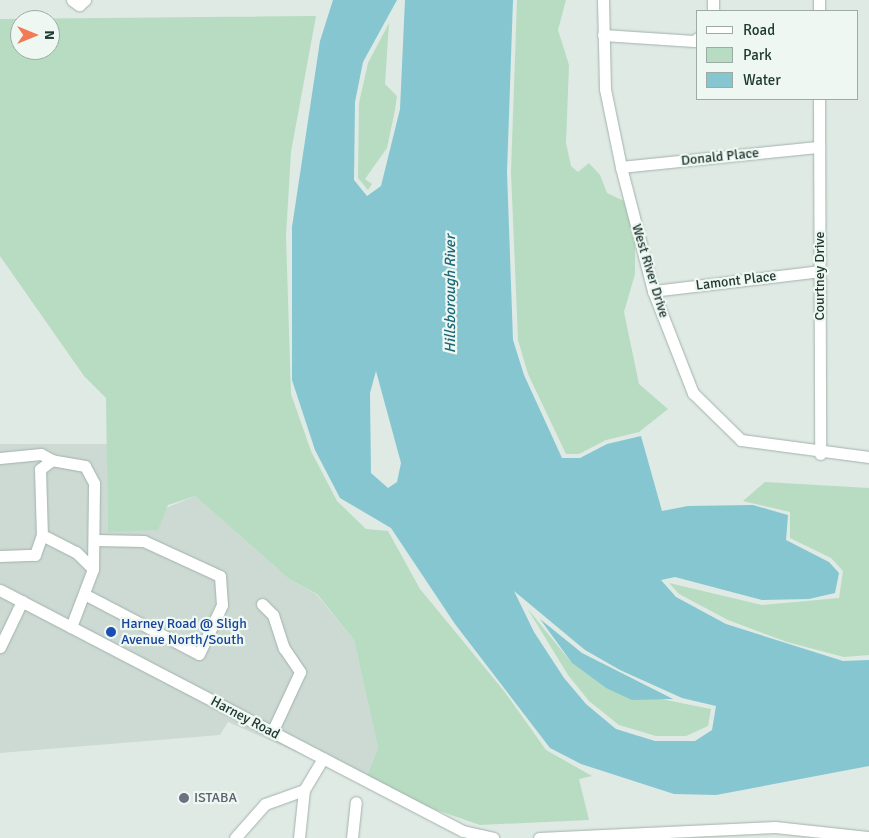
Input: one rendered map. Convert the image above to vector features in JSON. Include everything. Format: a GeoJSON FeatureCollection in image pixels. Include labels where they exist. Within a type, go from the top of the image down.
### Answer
{"type":"FeatureCollection","features":[{"type":"Feature","properties":{"kind":"street"},"geometry":{"type":"LineString","coordinates":[[72,0],[79,5],[85,0]]}},
{"type":"Feature","properties":{"kind":"street","name":"West River Drive"},"geometry":{"type":"LineString","coordinates":[[603,0],[604,89],[621,167],[653,291],[693,393],[741,440],[820,454],[869,457]]}},
{"type":"Feature","properties":{"kind":"street"},"geometry":{"type":"LineString","coordinates":[[604,35],[694,41],[696,40]]}},
{"type":"Feature","properties":{"kind":"street","name":"Courtney Drive"},"geometry":{"type":"LineString","coordinates":[[819,100],[820,454]]}},
{"type":"Feature","properties":{"kind":"street","name":"Donald Place"},"geometry":{"type":"LineString","coordinates":[[621,167],[819,147]]}},
{"type":"Feature","properties":{"kind":"street","name":"Lamont Place"},"geometry":{"type":"LineString","coordinates":[[653,291],[820,271]]}},
{"type":"Feature","properties":{"kind":"street"},"geometry":{"type":"LineString","coordinates":[[0,458],[41,454],[52,460],[85,466],[94,483],[96,540],[93,569],[86,595],[71,627]]}},
{"type":"Feature","properties":{"kind":"street"},"geometry":{"type":"LineString","coordinates":[[0,556],[35,556],[42,535],[40,469],[52,460]]}},
{"type":"Feature","properties":{"kind":"street"},"geometry":{"type":"LineString","coordinates":[[42,535],[76,552],[93,569]]}},
{"type":"Feature","properties":{"kind":"street"},"geometry":{"type":"LineString","coordinates":[[86,595],[199,654],[222,605],[220,576],[144,541],[96,540]]}},
{"type":"Feature","properties":{"kind":"street","name":"Harney Road"},"geometry":{"type":"LineString","coordinates":[[0,590],[463,832],[493,838]]}},
{"type":"Feature","properties":{"kind":"street"},"geometry":{"type":"LineString","coordinates":[[0,647],[22,601]]}},
{"type":"Feature","properties":{"kind":"street"},"geometry":{"type":"LineString","coordinates":[[262,604],[273,615],[284,648],[300,672],[272,732]]}},
{"type":"Feature","properties":{"kind":"street"},"geometry":{"type":"LineString","coordinates":[[299,838],[304,790],[323,758]]}},
{"type":"Feature","properties":{"kind":"street"},"geometry":{"type":"LineString","coordinates":[[235,838],[265,804],[304,790]]}},
{"type":"Feature","properties":{"kind":"street"},"geometry":{"type":"LineString","coordinates":[[352,838],[356,802]]}},
{"type":"Feature","properties":{"kind":"street"},"geometry":{"type":"LineString","coordinates":[[539,838],[775,828],[869,837]]}},
{"type":"Feature","properties":{"kind":"shaded area"},"geometry":{"type":"Polygon","coordinates":[[[0,444],[107,444],[108,532],[195,496],[289,579],[316,594],[354,640],[378,748],[367,776],[0,584],[0,444]]]}},
{"type":"Feature","properties":{"kind":"shaded area"},"geometry":{"type":"Polygon","coordinates":[[[0,595],[317,761],[228,722],[220,735],[0,753],[0,595]]]}},
{"type":"Feature","properties":{"kind":"green space"},"geometry":{"type":"Polygon","coordinates":[[[517,0],[566,0],[558,30],[569,65],[566,143],[571,166],[578,172],[589,163],[600,175],[607,193],[624,201],[635,243],[635,274],[624,312],[639,384],[668,409],[639,432],[606,440],[579,454],[566,454],[528,374],[518,340],[511,172],[517,0]]]}},
{"type":"Feature","properties":{"kind":"green space"},"geometry":{"type":"Polygon","coordinates":[[[316,16],[291,152],[286,236],[291,394],[311,451],[337,501],[366,529],[388,531],[420,589],[504,691],[546,750],[592,776],[579,779],[589,820],[480,825],[425,806],[367,776],[378,748],[354,640],[317,594],[289,579],[195,496],[168,505],[158,530],[108,532],[106,398],[84,376],[0,256],[0,19],[10,19],[10,60],[60,60],[60,18],[316,16]]]}},
{"type":"Feature","properties":{"kind":"green space"},"geometry":{"type":"Polygon","coordinates":[[[389,23],[385,84],[397,96],[387,148],[365,179],[372,184],[368,190],[358,178],[359,103],[368,63],[389,23]]]}},
{"type":"Feature","properties":{"kind":"green space"},"geometry":{"type":"Polygon","coordinates":[[[765,482],[869,488],[869,655],[844,657],[787,642],[728,620],[679,594],[669,583],[762,605],[839,598],[843,571],[831,558],[790,538],[790,512],[743,501],[765,482]]]}},
{"type":"Feature","properties":{"kind":"green space"},"geometry":{"type":"Polygon","coordinates":[[[527,608],[572,663],[606,688],[711,709],[708,726],[686,736],[656,736],[619,725],[589,701],[568,675],[527,608]]]}},
{"type":"Feature","properties":{"kind":"water","name":"Hillsborough River"},"geometry":{"type":"Polygon","coordinates":[[[333,0],[397,0],[363,62],[355,102],[354,180],[367,196],[381,186],[400,109],[405,0],[513,0],[507,172],[513,340],[524,375],[562,458],[580,458],[607,444],[641,436],[662,511],[688,506],[753,505],[788,515],[786,540],[829,562],[839,573],[835,593],[809,599],[762,600],[675,577],[661,580],[676,597],[726,624],[843,661],[869,660],[869,766],[716,795],[674,794],[581,764],[550,748],[455,624],[391,528],[340,498],[315,450],[292,380],[292,227],[320,41],[333,0]],[[376,371],[370,393],[371,473],[388,488],[397,482],[401,463],[376,371]],[[514,591],[534,632],[564,678],[586,704],[616,729],[655,741],[695,741],[712,730],[716,706],[682,698],[620,670],[585,650],[514,591]]]}},
{"type":"Feature","properties":{"kind":"water"},"geometry":{"type":"Polygon","coordinates":[[[540,619],[582,653],[673,699],[632,700],[606,688],[572,663],[540,619]]]}},
{"type":"Feature","properties":{"kind":"place","name":"Harney Road @ Sligh Avenue North/South"},"geometry":{"type":"Point","coordinates":[111,632]}},
{"type":"Feature","properties":{"kind":"place","name":"ISTABA"},"geometry":{"type":"Point","coordinates":[184,798]}}]}
